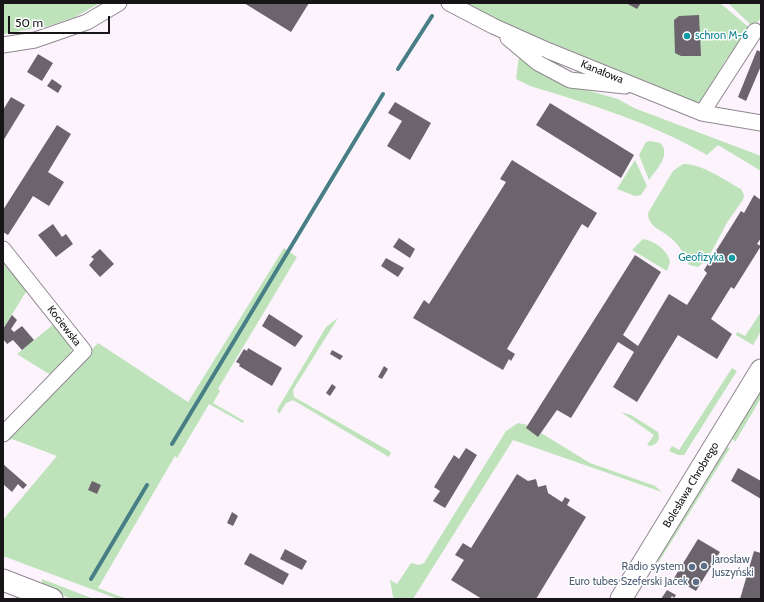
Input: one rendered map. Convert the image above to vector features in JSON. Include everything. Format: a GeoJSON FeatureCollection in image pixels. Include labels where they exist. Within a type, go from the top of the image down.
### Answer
{"type":"FeatureCollection","features":[{"type":"Feature","properties":{"kind":"street"},"geometry":{"type":"LineString","coordinates":[[3,44],[35,40],[87,22],[119,3]]}},
{"type":"Feature","properties":{"kind":"street","name":"Kanałowa"},"geometry":{"type":"LineString","coordinates":[[449,3],[493,26],[549,51],[702,113],[761,123]]}},
{"type":"Feature","properties":{"kind":"street"},"geometry":{"type":"LineString","coordinates":[[702,113],[755,31]]}},
{"type":"Feature","properties":{"kind":"street","name":"Kociewska"},"geometry":{"type":"LineString","coordinates":[[3,248],[84,351],[3,434]]}},
{"type":"Feature","properties":{"kind":"street","name":"Bolesława Chrobrego"},"geometry":{"type":"LineString","coordinates":[[621,599],[761,370]]}},
{"type":"Feature","properties":{"kind":"street"},"geometry":{"type":"LineString","coordinates":[[3,580],[52,599]]}},
{"type":"Feature","properties":{"kind":"green space"},"geometry":{"type":"Polygon","coordinates":[[[3,3],[100,3],[75,17],[48,26],[3,34],[3,3]]]}},
{"type":"Feature","properties":{"kind":"green space"},"geometry":{"type":"Polygon","coordinates":[[[463,3],[720,3],[751,29],[725,61],[700,104],[469,9],[463,3]]]}},
{"type":"Feature","properties":{"kind":"green space"},"geometry":{"type":"Polygon","coordinates":[[[728,3],[761,3],[761,17],[754,28],[728,3]]]}},
{"type":"Feature","properties":{"kind":"green space"},"geometry":{"type":"Polygon","coordinates":[[[519,55],[552,76],[586,90],[618,99],[634,108],[761,156],[761,171],[718,145],[707,155],[665,133],[620,115],[530,86],[516,79],[519,55]]]}},
{"type":"Feature","properties":{"kind":"green space"},"geometry":{"type":"Polygon","coordinates":[[[650,141],[660,143],[663,147],[664,157],[659,167],[649,180],[639,155],[646,142],[650,141]]]}},
{"type":"Feature","properties":{"kind":"green space"},"geometry":{"type":"Polygon","coordinates":[[[635,160],[647,186],[641,195],[635,196],[617,189],[635,160]]]}},
{"type":"Feature","properties":{"kind":"green space"},"geometry":{"type":"Polygon","coordinates":[[[683,164],[698,166],[713,173],[741,189],[744,195],[743,200],[728,221],[708,258],[698,267],[689,265],[675,242],[650,222],[648,213],[673,171],[683,164]]]}},
{"type":"Feature","properties":{"kind":"green space"},"geometry":{"type":"Polygon","coordinates":[[[643,239],[656,244],[669,258],[670,262],[667,271],[632,250],[643,239]]]}},
{"type":"Feature","properties":{"kind":"green space"},"geometry":{"type":"Polygon","coordinates":[[[284,248],[297,257],[218,389],[220,391],[213,403],[244,421],[243,423],[209,404],[177,458],[175,456],[98,588],[127,599],[118,599],[3,556],[3,520],[57,456],[12,439],[5,442],[98,343],[188,402],[284,248]]]}},
{"type":"Feature","properties":{"kind":"green space"},"geometry":{"type":"Polygon","coordinates":[[[3,260],[29,287],[3,329],[3,260]]]}},
{"type":"Feature","properties":{"kind":"green space"},"geometry":{"type":"Polygon","coordinates":[[[761,312],[761,331],[753,345],[736,335],[737,332],[745,336],[761,312]]]}},
{"type":"Feature","properties":{"kind":"green space"},"geometry":{"type":"Polygon","coordinates":[[[338,318],[293,390],[294,397],[391,452],[389,457],[293,400],[286,403],[279,414],[277,410],[326,327],[338,318]]]}},
{"type":"Feature","properties":{"kind":"green space"},"geometry":{"type":"Polygon","coordinates":[[[55,323],[72,345],[71,355],[52,376],[17,354],[55,323]]]}},
{"type":"Feature","properties":{"kind":"green space"},"geometry":{"type":"Polygon","coordinates":[[[732,368],[737,371],[684,455],[678,455],[669,451],[672,446],[679,450],[732,368]]]}},
{"type":"Feature","properties":{"kind":"green space"},"geometry":{"type":"Polygon","coordinates":[[[761,388],[761,398],[735,442],[731,437],[761,388]]]}},
{"type":"Feature","properties":{"kind":"green space"},"geometry":{"type":"Polygon","coordinates":[[[621,412],[631,415],[658,432],[659,439],[657,442],[651,446],[647,445],[654,435],[621,412]]]}},
{"type":"Feature","properties":{"kind":"green space"},"geometry":{"type":"Polygon","coordinates":[[[518,423],[528,425],[527,429],[538,437],[541,433],[590,463],[655,486],[662,492],[513,440],[413,599],[396,599],[393,597],[390,580],[397,584],[411,563],[419,565],[424,563],[506,431],[518,423]]]}},
{"type":"Feature","properties":{"kind":"green space"},"geometry":{"type":"Polygon","coordinates":[[[725,447],[730,448],[658,563],[657,558],[725,447]]]}},
{"type":"Feature","properties":{"kind":"green space"},"geometry":{"type":"Polygon","coordinates":[[[42,579],[94,599],[72,599],[42,587],[42,579]]]}},
{"type":"Feature","properties":{"kind":"building"},"geometry":{"type":"Polygon","coordinates":[[[244,3],[309,3],[291,32],[244,3]]]}},
{"type":"Feature","properties":{"kind":"building"},"geometry":{"type":"Polygon","coordinates":[[[626,3],[641,3],[637,9],[626,3]]]}},
{"type":"Feature","properties":{"kind":"building","name":"schron M-6"},"geometry":{"type":"Polygon","coordinates":[[[699,15],[701,56],[681,56],[675,53],[674,20],[679,16],[699,15]]]}},
{"type":"Feature","properties":{"kind":"building"},"geometry":{"type":"Polygon","coordinates":[[[757,50],[761,52],[761,66],[746,101],[738,97],[757,50]]]}},
{"type":"Feature","properties":{"kind":"building"},"geometry":{"type":"Polygon","coordinates":[[[38,54],[53,63],[42,81],[27,72],[38,54]]]}},
{"type":"Feature","properties":{"kind":"building"},"geometry":{"type":"Polygon","coordinates":[[[52,79],[62,86],[58,93],[47,86],[52,79]]]}},
{"type":"Feature","properties":{"kind":"building"},"geometry":{"type":"Polygon","coordinates":[[[11,97],[25,105],[3,141],[3,110],[11,97]]]}},
{"type":"Feature","properties":{"kind":"building"},"geometry":{"type":"Polygon","coordinates":[[[395,102],[431,123],[410,160],[387,146],[402,121],[388,113],[395,102]]]}},
{"type":"Feature","properties":{"kind":"building"},"geometry":{"type":"Polygon","coordinates":[[[550,103],[634,155],[621,178],[536,125],[550,103]]]}},
{"type":"Feature","properties":{"kind":"building"},"geometry":{"type":"Polygon","coordinates":[[[57,125],[71,134],[48,172],[64,182],[49,206],[33,196],[8,235],[3,232],[3,210],[57,125]]]}},
{"type":"Feature","properties":{"kind":"building"},"geometry":{"type":"Polygon","coordinates":[[[512,160],[597,213],[588,228],[582,224],[507,349],[515,354],[511,361],[509,359],[503,370],[413,318],[424,300],[429,304],[506,182],[500,179],[512,160]]]}},
{"type":"Feature","properties":{"kind":"building"},"geometry":{"type":"Polygon","coordinates":[[[754,195],[761,200],[761,238],[757,244],[761,246],[734,289],[731,287],[711,319],[732,334],[717,359],[678,335],[637,402],[613,387],[634,352],[618,342],[571,418],[557,410],[538,437],[526,428],[635,255],[661,272],[623,335],[638,346],[669,294],[687,305],[707,273],[704,270],[741,211],[744,213],[754,195]]]}},
{"type":"Feature","properties":{"kind":"building"},"geometry":{"type":"Polygon","coordinates":[[[53,224],[62,237],[66,234],[73,244],[56,257],[38,235],[53,224]]]}},
{"type":"Feature","properties":{"kind":"building"},"geometry":{"type":"Polygon","coordinates":[[[399,238],[415,249],[410,258],[393,247],[399,238]]]}},
{"type":"Feature","properties":{"kind":"building"},"geometry":{"type":"Polygon","coordinates":[[[100,249],[114,264],[100,277],[89,265],[94,259],[91,257],[100,249]]]}},
{"type":"Feature","properties":{"kind":"building"},"geometry":{"type":"Polygon","coordinates":[[[386,258],[404,268],[398,277],[381,266],[386,258]]]}},
{"type":"Feature","properties":{"kind":"building"},"geometry":{"type":"Polygon","coordinates":[[[269,314],[303,336],[295,347],[262,326],[269,314]]]}},
{"type":"Feature","properties":{"kind":"building"},"geometry":{"type":"Polygon","coordinates":[[[12,315],[17,320],[11,329],[14,332],[22,326],[34,340],[22,350],[13,340],[7,344],[3,339],[3,329],[12,315]]]}},
{"type":"Feature","properties":{"kind":"building"},"geometry":{"type":"Polygon","coordinates":[[[248,348],[282,368],[272,386],[239,366],[240,364],[236,362],[244,349],[247,351],[248,348]]]}},
{"type":"Feature","properties":{"kind":"building"},"geometry":{"type":"Polygon","coordinates":[[[332,350],[343,356],[340,360],[330,354],[332,350]]]}},
{"type":"Feature","properties":{"kind":"building"},"geometry":{"type":"Polygon","coordinates":[[[384,366],[388,369],[382,379],[378,377],[384,366]]]}},
{"type":"Feature","properties":{"kind":"building"},"geometry":{"type":"Polygon","coordinates":[[[332,384],[336,387],[330,396],[326,393],[332,384]]]}},
{"type":"Feature","properties":{"kind":"building"},"geometry":{"type":"Polygon","coordinates":[[[466,448],[477,455],[445,508],[433,501],[440,491],[434,487],[454,455],[459,459],[466,448]]]}},
{"type":"Feature","properties":{"kind":"building"},"geometry":{"type":"Polygon","coordinates":[[[3,464],[27,485],[23,489],[18,484],[12,492],[3,484],[3,464]]]}},
{"type":"Feature","properties":{"kind":"building"},"geometry":{"type":"Polygon","coordinates":[[[738,468],[761,481],[761,499],[731,481],[738,468]]]}},
{"type":"Feature","properties":{"kind":"building"},"geometry":{"type":"Polygon","coordinates":[[[517,474],[528,481],[536,479],[538,487],[546,485],[548,493],[562,502],[565,497],[570,500],[567,505],[586,517],[536,599],[482,599],[451,580],[464,560],[455,555],[463,543],[471,548],[517,474]]]}},
{"type":"Feature","properties":{"kind":"building"},"geometry":{"type":"Polygon","coordinates":[[[92,481],[101,485],[97,494],[88,490],[92,481]]]}},
{"type":"Feature","properties":{"kind":"building"},"geometry":{"type":"Polygon","coordinates":[[[232,512],[238,516],[233,526],[227,523],[232,512]]]}},
{"type":"Feature","properties":{"kind":"building"},"geometry":{"type":"Polygon","coordinates":[[[698,539],[720,552],[696,591],[674,578],[698,539]]]}},
{"type":"Feature","properties":{"kind":"building"},"geometry":{"type":"Polygon","coordinates":[[[285,549],[307,561],[302,570],[280,559],[285,549]]]}},
{"type":"Feature","properties":{"kind":"building"},"geometry":{"type":"Polygon","coordinates":[[[754,551],[761,553],[761,599],[740,599],[754,551]]]}},
{"type":"Feature","properties":{"kind":"building"},"geometry":{"type":"Polygon","coordinates":[[[250,553],[289,574],[283,585],[244,564],[250,553]]]}},
{"type":"Feature","properties":{"kind":"building"},"geometry":{"type":"Polygon","coordinates":[[[667,590],[676,595],[674,598],[672,596],[670,599],[661,599],[667,590]]]}},
{"type":"Feature","properties":{"kind":"waterway"},"geometry":{"type":"LineString","coordinates":[[398,69],[432,16]]}},
{"type":"Feature","properties":{"kind":"waterway"},"geometry":{"type":"LineString","coordinates":[[172,444],[383,94]]}},
{"type":"Feature","properties":{"kind":"waterway"},"geometry":{"type":"LineString","coordinates":[[91,579],[147,485]]}},
{"type":"Feature","properties":{"kind":"place","name":"schron M-6"},"geometry":{"type":"Point","coordinates":[687,36]}},
{"type":"Feature","properties":{"kind":"place","name":"Geofizyka"},"geometry":{"type":"Point","coordinates":[732,258]}},
{"type":"Feature","properties":{"kind":"place","name":"Jarosław Juszyński"},"geometry":{"type":"Point","coordinates":[704,566]}},
{"type":"Feature","properties":{"kind":"place","name":"Radio system"},"geometry":{"type":"Point","coordinates":[692,567]}},
{"type":"Feature","properties":{"kind":"place","name":"Euro tubes Szeferski Jacek"},"geometry":{"type":"Point","coordinates":[696,582]}}]}
